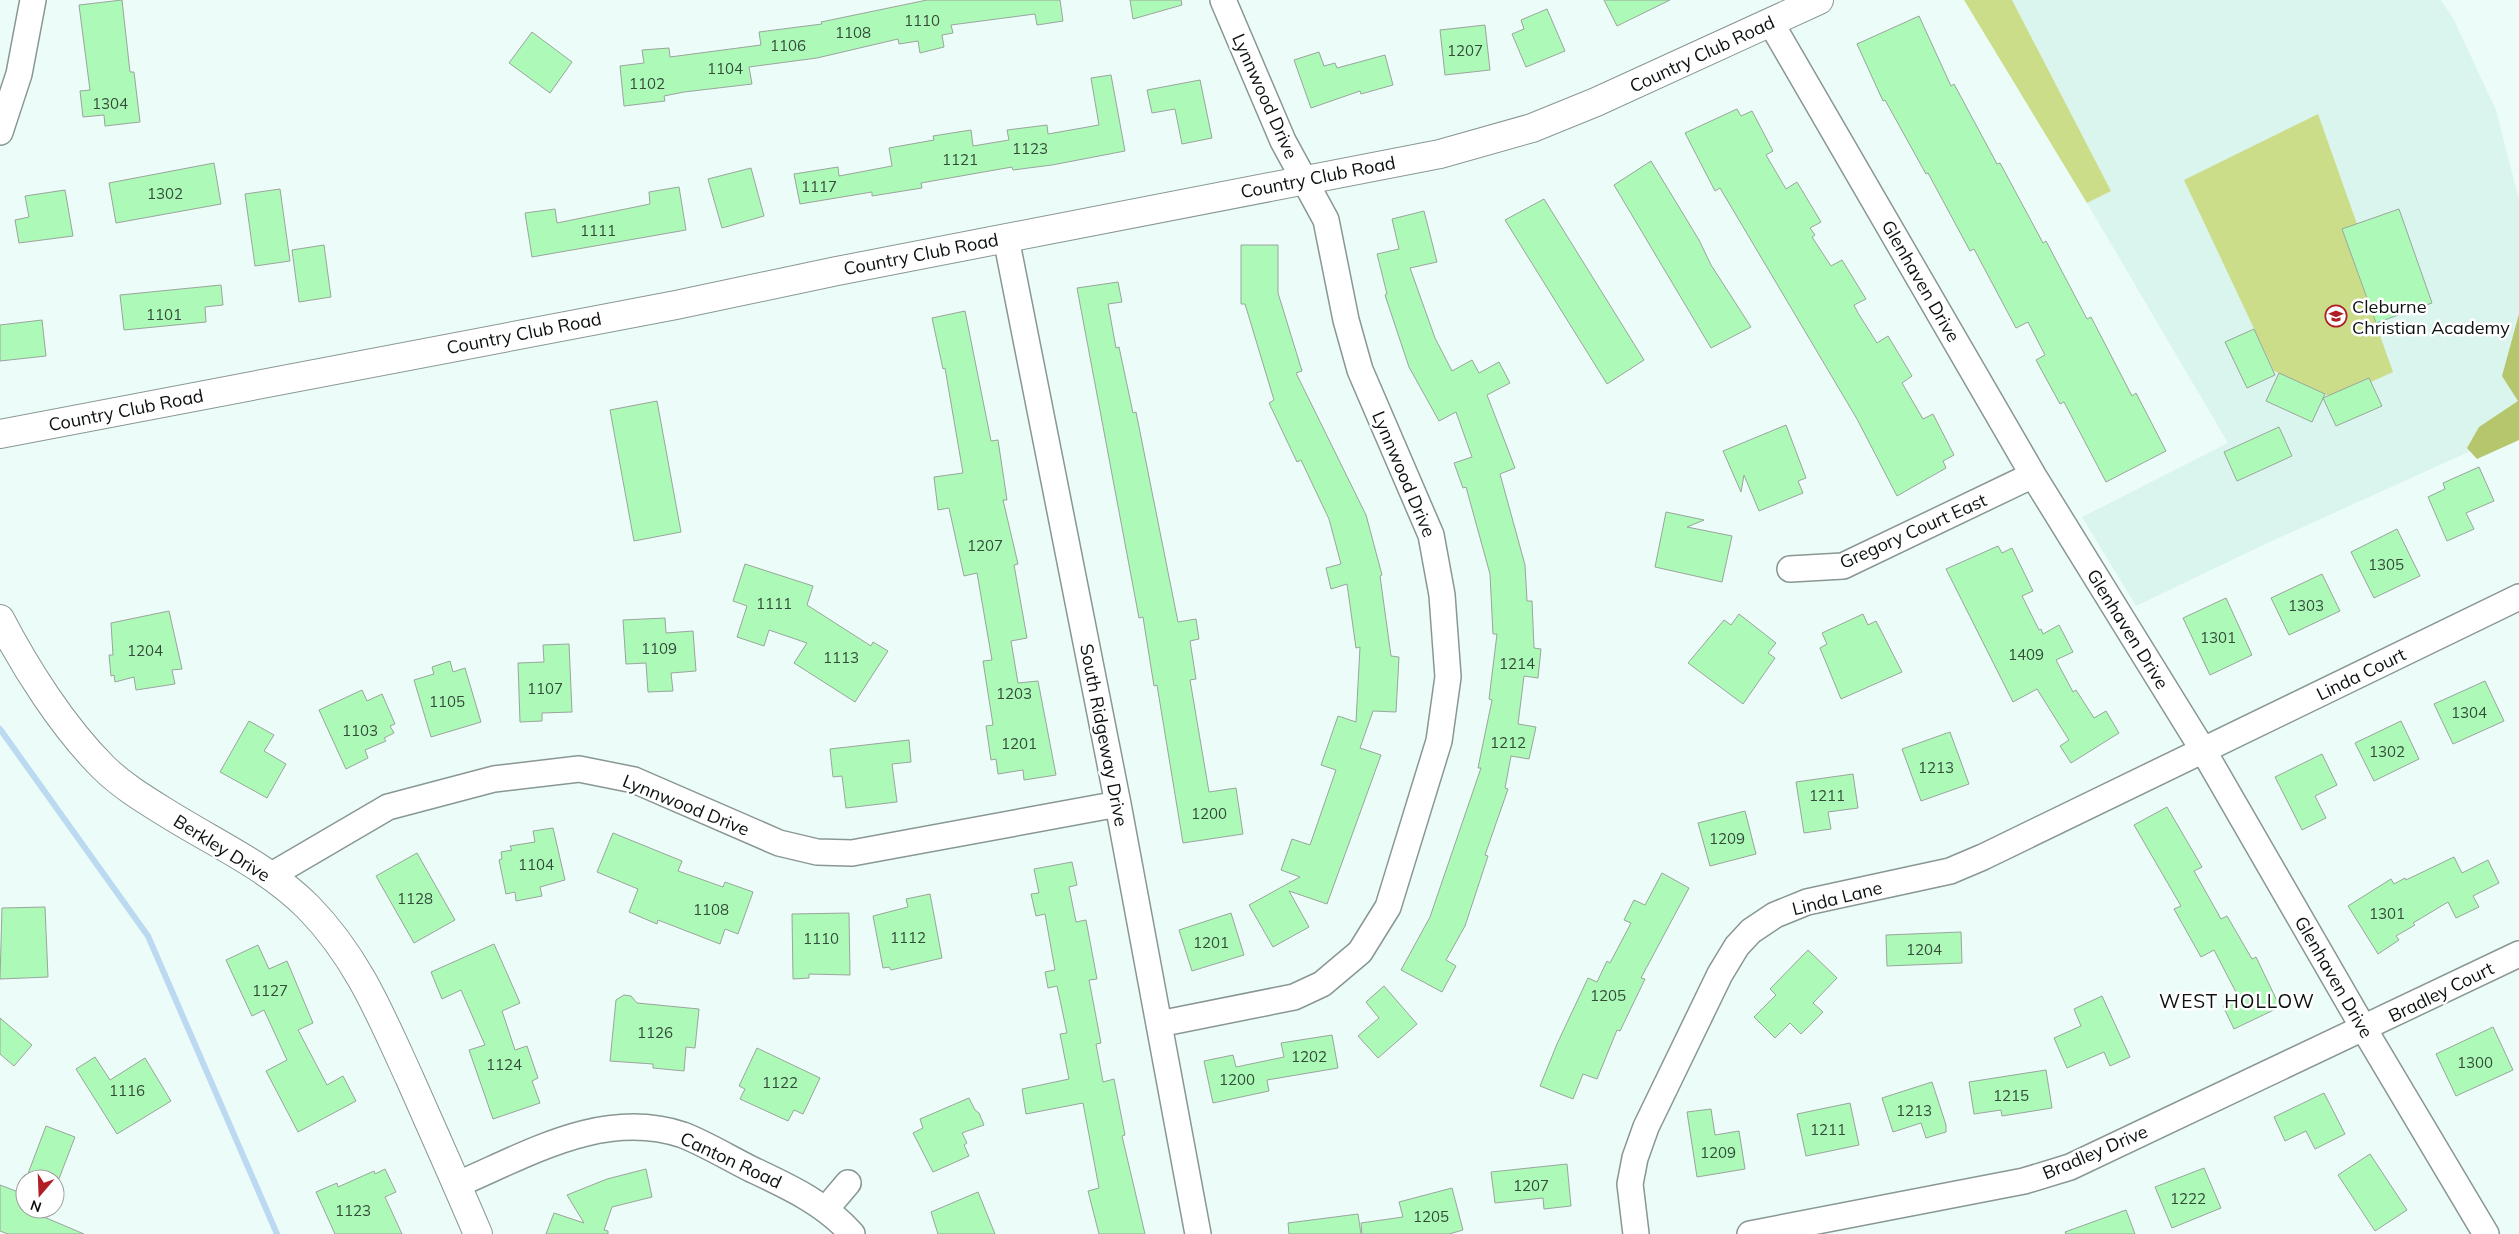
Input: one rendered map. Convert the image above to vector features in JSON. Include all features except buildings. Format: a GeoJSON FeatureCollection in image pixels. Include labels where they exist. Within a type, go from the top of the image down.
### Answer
{"type":"FeatureCollection","features":[{"type":"Feature","properties":{"kind":"main road","name":"Country Club Road"},"geometry":{"type":"LineString","coordinates":[[0,434],[667,306],[1440,154],[1532,128],[1647,80],[1819,0]]}},
{"type":"Feature","properties":{"kind":"main road","name":"Berkley Drive"},"geometry":{"type":"LineString","coordinates":[[0,619],[15,648],[48,696],[80,741],[104,768],[166,813],[252,862],[307,906],[342,945],[369,989],[478,1234]]}},
{"type":"Feature","properties":{"kind":"street"},"geometry":{"type":"LineString","coordinates":[[0,132],[19,74],[30,29],[33,0]]}},
{"type":"Feature","properties":{"kind":"street","name":"Lynnwood Drive"},"geometry":{"type":"LineString","coordinates":[[1159,1024],[1258,1006],[1294,997],[1322,984],[1360,952],[1388,907],[1439,741],[1448,677],[1442,595],[1431,535],[1360,370],[1346,320],[1326,220],[1283,141],[1224,0]]}},
{"type":"Feature","properties":{"kind":"street","name":"Glenhaven Drive"},"geometry":{"type":"LineString","coordinates":[[1771,23],[2033,475],[2203,750],[2364,1029],[2486,1234]]}},
{"type":"Feature","properties":{"kind":"street","name":"South Ridgeway Drive"},"geometry":{"type":"LineString","coordinates":[[1006,238],[1118,804],[1198,1234]]}},
{"type":"Feature","properties":{"kind":"street","name":"Gregory Court East"},"geometry":{"type":"LineString","coordinates":[[1790,569],[1843,566],[2033,475]]}},
{"type":"Feature","properties":{"kind":"street","name":"Linda Court"},"geometry":{"type":"LineString","coordinates":[[2203,750],[2519,597]]}},
{"type":"Feature","properties":{"kind":"street","name":"Linda Lane"},"geometry":{"type":"LineString","coordinates":[[1636,1234],[1630,1184],[1635,1158],[1646,1127],[1720,974],[1737,946],[1751,932],[1775,915],[1807,902],[1950,871],[2203,750]]}},
{"type":"Feature","properties":{"kind":"street","name":"Lynnwood Drive"},"geometry":{"type":"LineString","coordinates":[[270,876],[388,808],[494,779],[579,769],[634,780],[779,843],[835,854],[860,852],[1118,804]]}},
{"type":"Feature","properties":{"kind":"street","name":"Bradley Court"},"geometry":{"type":"LineString","coordinates":[[2364,1029],[2519,954]]}},
{"type":"Feature","properties":{"kind":"street","name":"Bradley Drive"},"geometry":{"type":"LineString","coordinates":[[1750,1234],[2024,1181],[2070,1167],[2364,1029]]}},
{"type":"Feature","properties":{"kind":"street","name":"Canton Road"},"geometry":{"type":"LineString","coordinates":[[456,1185],[573,1135],[603,1128],[630,1127],[683,1136],[788,1186],[826,1209],[852,1234]]}},
{"type":"Feature","properties":{"kind":"street"},"geometry":{"type":"LineString","coordinates":[[826,1209],[848,1183]]}},
{"type":"Feature","properties":{"kind":"shaded area","name":"Cleburne Christian Academy"},"geometry":{"type":"Polygon","coordinates":[[[2012,0],[2441,0],[2454,20],[2496,110],[2519,200],[2519,429],[2259,547],[2136,606],[2082,517],[2228,443],[2087,203],[2111,191],[2012,0]]]}},
{"type":"Feature","properties":{"kind":"green space"},"geometry":{"type":"Polygon","coordinates":[[[1964,0],[2012,0],[2111,191],[2087,203],[1964,0]]]}},
{"type":"Feature","properties":{"kind":"green space"},"geometry":{"type":"Polygon","coordinates":[[[2318,114],[2357,224],[2342,229],[2393,372],[2371,382],[2369,378],[2329,396],[2274,371],[2184,180],[2318,114]]]}},
{"type":"Feature","properties":{"kind":"green space"},"geometry":{"type":"Polygon","coordinates":[[[2519,314],[2519,440],[2477,459],[2467,448],[2479,427],[2518,401],[2502,376],[2519,314]]]}},
{"type":"Feature","properties":{"kind":"waterway"},"geometry":{"type":"LineString","coordinates":[[0,729],[148,936],[277,1234]]}},
{"type":"Feature","properties":{"kind":"place","name":"Cleburne Christian Academy"},"geometry":{"type":"Point","coordinates":[2336,316]}},
{"type":"Feature","properties":{"kind":"district","name":"WEST HOLLOW"},"geometry":{"type":"Point","coordinates":[2237,1001]}}]}
